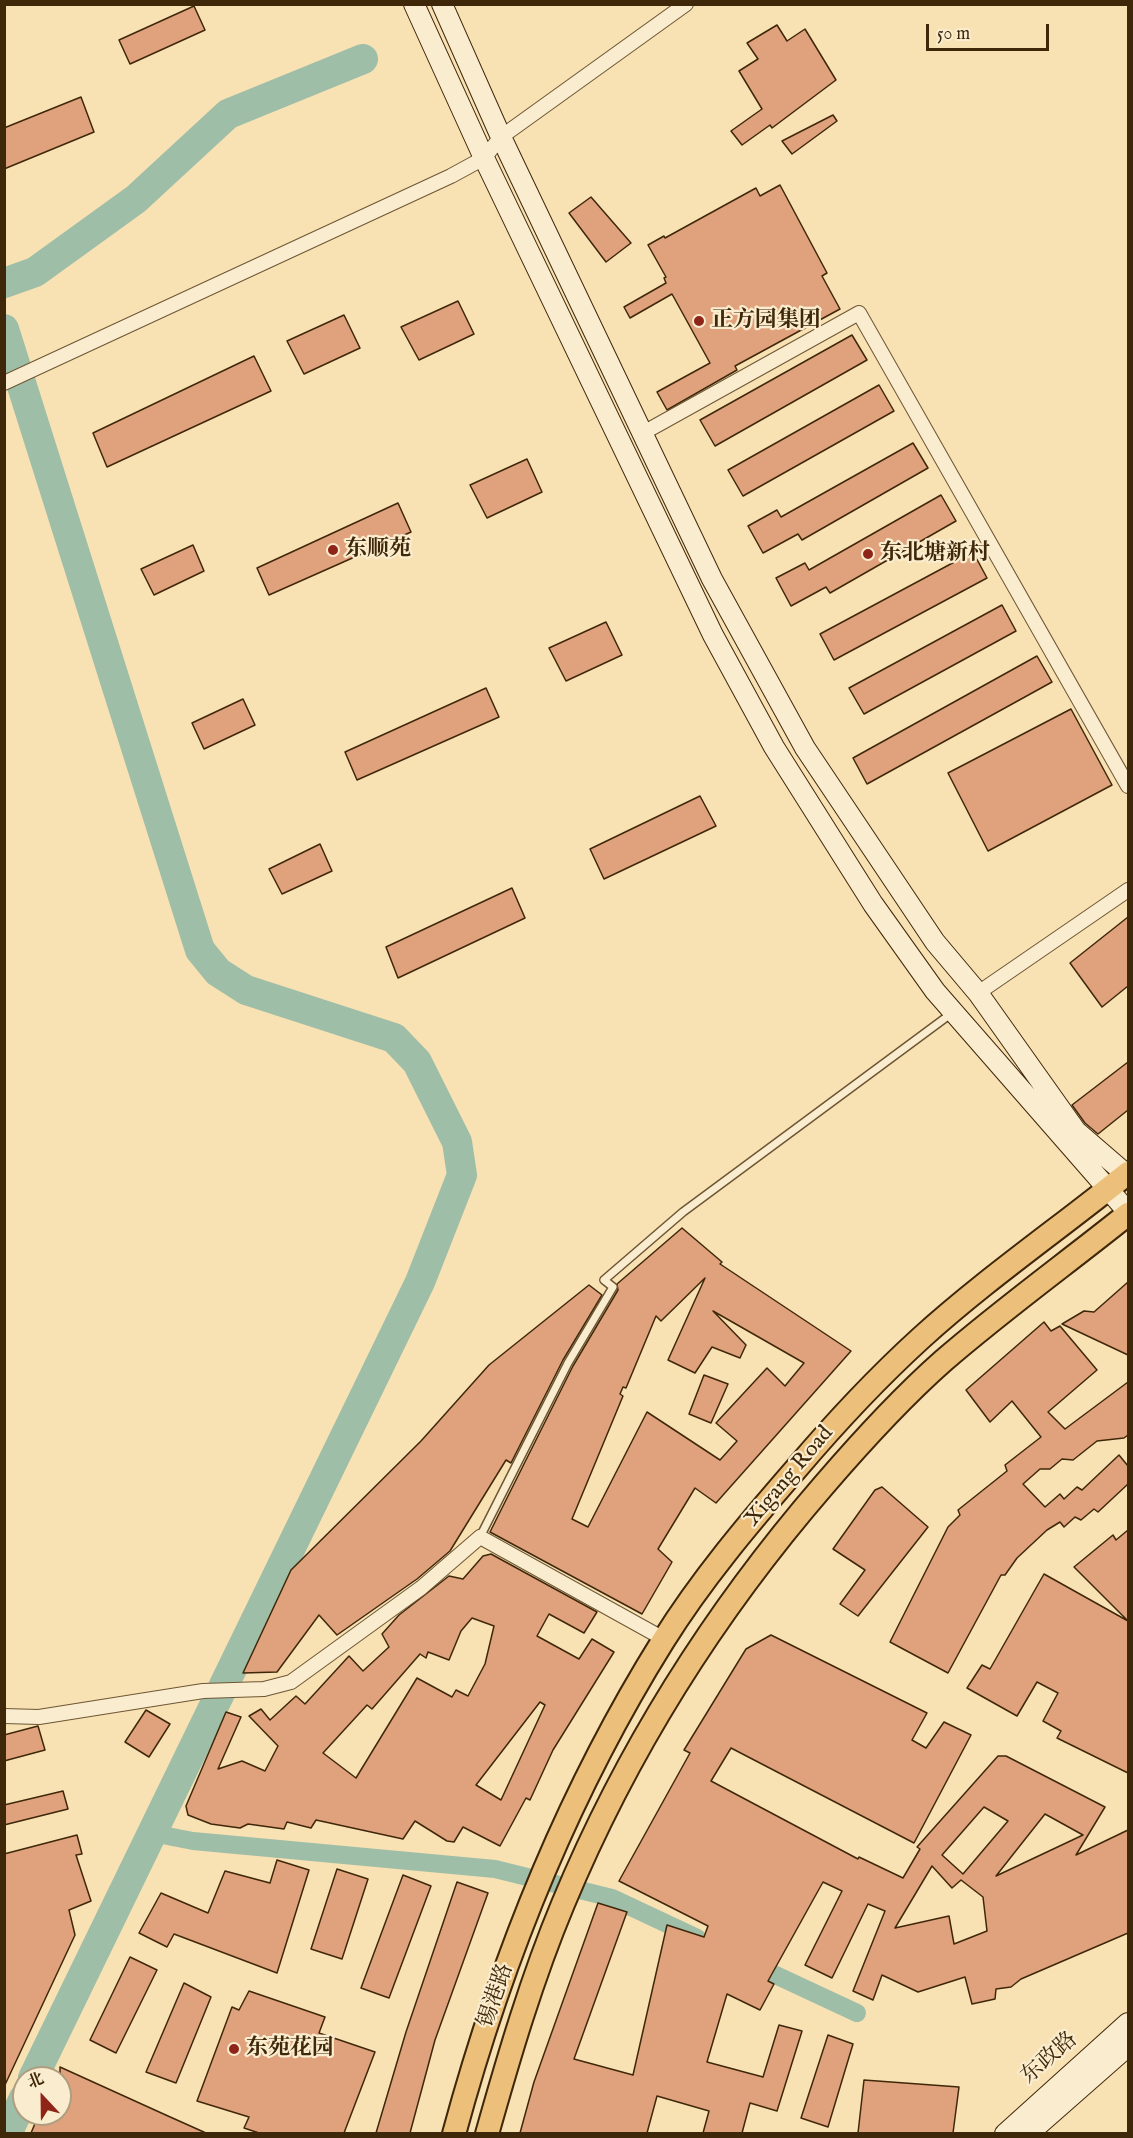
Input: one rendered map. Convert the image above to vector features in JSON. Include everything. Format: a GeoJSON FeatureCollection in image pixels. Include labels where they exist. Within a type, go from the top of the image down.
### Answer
{"type":"FeatureCollection","features":[{"type":"Feature","properties":{"kind":"main road","name":"Xigang Road"},"geometry":{"type":"LineString","coordinates":[[547,1862],[576,1798],[664,1639],[729,1550],[844,1413],[921,1338],[1128,1175]]}},
{"type":"Feature","properties":{"kind":"main road","name":"Xigang Road"},"geometry":{"type":"LineString","coordinates":[[576,1874],[605,1812],[651,1725],[690,1661],[754,1569],[809,1503],[868,1434],[943,1361],[1128,1213]]}},
{"type":"Feature","properties":{"kind":"main road","name":"锡港路"},"geometry":{"type":"LineString","coordinates":[[454,2133],[478,2052],[532,1896],[547,1862]]}},
{"type":"Feature","properties":{"kind":"main road","name":"锡港路"},"geometry":{"type":"LineString","coordinates":[[487,2133],[508,2062],[562,1907],[576,1874]]}},
{"type":"Feature","properties":{"kind":"street"},"geometry":{"type":"LineString","coordinates":[[414,4],[484,158],[713,635],[774,747],[873,904],[953,1012],[1128,1213]]}},
{"type":"Feature","properties":{"kind":"street"},"geometry":{"type":"LineString","coordinates":[[442,4],[501,137],[712,579],[805,748],[935,942],[978,993],[1076,1131],[1128,1175]]}},
{"type":"Feature","properties":{"kind":"street"},"geometry":{"type":"LineString","coordinates":[[4,383],[451,176],[484,158],[501,137],[686,4]]}},
{"type":"Feature","properties":{"kind":"street"},"geometry":{"type":"LineString","coordinates":[[643,433],[860,313],[1128,786]]}},
{"type":"Feature","properties":{"kind":"street"},"geometry":{"type":"LineString","coordinates":[[978,993],[1128,890]]}},
{"type":"Feature","properties":{"kind":"street"},"geometry":{"type":"LineString","coordinates":[[4,1716],[39,1717],[202,1690],[264,1689],[291,1682],[421,1588],[480,1537],[664,1639]]}},
{"type":"Feature","properties":{"kind":"street","name":"东政路"},"geometry":{"type":"LineString","coordinates":[[1005,2133],[1128,2023]]}},
{"type":"Feature","properties":{"kind":"street","name":"东政路"},"geometry":{"type":"LineString","coordinates":[[1029,2133],[1128,2046]]}},
{"type":"Feature","properties":{"kind":"lane"},"geometry":{"type":"LineString","coordinates":[[480,1537],[568,1363],[613,1287],[604,1280],[683,1212],[953,1012]]}},
{"type":"Feature","properties":{"kind":"building"},"geometry":{"type":"Polygon","coordinates":[[[194,6],[205,30],[130,64],[119,40],[194,6]]]}},
{"type":"Feature","properties":{"kind":"building"},"geometry":{"type":"Polygon","coordinates":[[[777,25],[787,41],[805,29],[836,80],[772,128],[770,125],[742,145],[731,131],[762,109],[739,71],[758,59],[747,43],[777,25]]]}},
{"type":"Feature","properties":{"kind":"building"},"geometry":{"type":"Polygon","coordinates":[[[81,97],[94,132],[4,169],[4,128],[81,97]]]}},
{"type":"Feature","properties":{"kind":"building"},"geometry":{"type":"Polygon","coordinates":[[[833,115],[837,121],[792,154],[782,141],[833,115]]]}},
{"type":"Feature","properties":{"kind":"building"},"geometry":{"type":"Polygon","coordinates":[[[780,185],[827,273],[822,276],[840,309],[735,366],[737,370],[667,410],[657,392],[710,363],[672,294],[630,318],[624,307],[666,283],[664,278],[666,277],[648,245],[756,188],[760,196],[780,185]]]}},
{"type":"Feature","properties":{"kind":"building"},"geometry":{"type":"Polygon","coordinates":[[[591,197],[631,243],[606,262],[569,213],[591,197]]]}},
{"type":"Feature","properties":{"kind":"building"},"geometry":{"type":"Polygon","coordinates":[[[458,301],[474,334],[419,360],[401,327],[458,301]]]}},
{"type":"Feature","properties":{"kind":"building"},"geometry":{"type":"Polygon","coordinates":[[[344,315],[360,348],[304,374],[287,341],[344,315]]]}},
{"type":"Feature","properties":{"kind":"building"},"geometry":{"type":"Polygon","coordinates":[[[852,335],[867,360],[715,446],[700,420],[852,335]]]}},
{"type":"Feature","properties":{"kind":"building"},"geometry":{"type":"Polygon","coordinates":[[[254,356],[271,391],[107,467],[93,433],[254,356]]]}},
{"type":"Feature","properties":{"kind":"building"},"geometry":{"type":"Polygon","coordinates":[[[879,385],[894,411],[743,496],[728,470],[879,385]]]}},
{"type":"Feature","properties":{"kind":"building"},"geometry":{"type":"Polygon","coordinates":[[[913,443],[928,468],[802,540],[798,534],[763,553],[748,526],[777,510],[781,517],[913,443]]]}},
{"type":"Feature","properties":{"kind":"building"},"geometry":{"type":"Polygon","coordinates":[[[527,459],[542,492],[487,518],[470,485],[527,459]]]}},
{"type":"Feature","properties":{"kind":"building"},"geometry":{"type":"Polygon","coordinates":[[[941,495],[956,521],[830,593],[826,587],[791,606],[776,578],[805,563],[809,570],[941,495]]]}},
{"type":"Feature","properties":{"kind":"building","name":"东顺苑"},"geometry":{"type":"Polygon","coordinates":[[[398,503],[411,532],[269,595],[257,568],[398,503]]]}},
{"type":"Feature","properties":{"kind":"building"},"geometry":{"type":"Polygon","coordinates":[[[193,545],[204,571],[154,595],[141,569],[193,545]]]}},
{"type":"Feature","properties":{"kind":"building"},"geometry":{"type":"Polygon","coordinates":[[[973,552],[987,578],[834,660],[820,634],[973,552]]]}},
{"type":"Feature","properties":{"kind":"building"},"geometry":{"type":"Polygon","coordinates":[[[1002,605],[1016,631],[864,714],[849,688],[1002,605]]]}},
{"type":"Feature","properties":{"kind":"building"},"geometry":{"type":"Polygon","coordinates":[[[606,622],[622,655],[566,681],[549,648],[606,622]]]}},
{"type":"Feature","properties":{"kind":"building"},"geometry":{"type":"Polygon","coordinates":[[[1037,656],[1052,682],[867,784],[853,758],[1037,656]]]}},
{"type":"Feature","properties":{"kind":"building"},"geometry":{"type":"Polygon","coordinates":[[[486,688],[499,717],[357,780],[345,752],[486,688]]]}},
{"type":"Feature","properties":{"kind":"building"},"geometry":{"type":"Polygon","coordinates":[[[243,699],[255,725],[204,749],[192,723],[243,699]]]}},
{"type":"Feature","properties":{"kind":"building"},"geometry":{"type":"Polygon","coordinates":[[[1071,709],[1112,785],[988,851],[948,773],[1071,709]]]}},
{"type":"Feature","properties":{"kind":"building"},"geometry":{"type":"Polygon","coordinates":[[[700,796],[716,826],[604,879],[590,849],[700,796]]]}},
{"type":"Feature","properties":{"kind":"building"},"geometry":{"type":"Polygon","coordinates":[[[320,844],[332,871],[282,894],[269,869],[320,844]]]}},
{"type":"Feature","properties":{"kind":"building"},"geometry":{"type":"Polygon","coordinates":[[[512,888],[525,918],[398,978],[386,947],[512,888]]]}},
{"type":"Feature","properties":{"kind":"building"},"geometry":{"type":"Polygon","coordinates":[[[1128,917],[1128,986],[1102,1007],[1070,963],[1128,917]]]}},
{"type":"Feature","properties":{"kind":"building"},"geometry":{"type":"Polygon","coordinates":[[[1128,1062],[1128,1110],[1098,1134],[1085,1123],[1072,1105],[1128,1062]]]}},
{"type":"Feature","properties":{"kind":"building"},"geometry":{"type":"Polygon","coordinates":[[[682,1228],[722,1262],[720,1264],[851,1351],[716,1503],[695,1488],[658,1549],[672,1562],[642,1614],[490,1532],[573,1366],[618,1290],[617,1284],[682,1228]],[[705,1278],[661,1321],[656,1316],[626,1388],[623,1387],[620,1394],[623,1396],[572,1519],[588,1527],[647,1412],[720,1460],[737,1441],[716,1423],[767,1368],[785,1386],[804,1363],[713,1311],[746,1345],[740,1358],[712,1347],[695,1373],[668,1360],[705,1278]]]}},
{"type":"Feature","properties":{"kind":"building"},"geometry":{"type":"Polygon","coordinates":[[[1128,1282],[1128,1355],[1062,1324],[1084,1311],[1094,1312],[1128,1282]]]}},
{"type":"Feature","properties":{"kind":"building"},"geometry":{"type":"Polygon","coordinates":[[[589,1285],[602,1295],[563,1360],[511,1463],[506,1460],[450,1551],[417,1579],[337,1635],[319,1615],[277,1672],[243,1673],[291,1570],[421,1441],[489,1365],[589,1285]]]}},
{"type":"Feature","properties":{"kind":"building"},"geometry":{"type":"Polygon","coordinates":[[[1044,1322],[1051,1331],[1060,1326],[1097,1370],[1048,1412],[1065,1429],[1128,1382],[1128,1435],[1124,1438],[1097,1441],[1073,1460],[1062,1459],[1050,1469],[1040,1469],[1023,1484],[1045,1507],[1060,1494],[1064,1499],[1077,1487],[1082,1490],[1119,1455],[1128,1466],[1128,1484],[1098,1512],[1094,1509],[1081,1520],[1075,1517],[1064,1527],[1060,1522],[1047,1530],[1017,1558],[1005,1575],[1001,1575],[948,1673],[890,1642],[948,1527],[960,1515],[958,1510],[1007,1471],[1005,1465],[1041,1437],[1012,1401],[990,1422],[966,1390],[1044,1322]]]}},
{"type":"Feature","properties":{"kind":"building"},"geometry":{"type":"Polygon","coordinates":[[[704,1375],[728,1384],[711,1423],[689,1414],[704,1375]]]}},
{"type":"Feature","properties":{"kind":"building"},"geometry":{"type":"Polygon","coordinates":[[[882,1487],[928,1527],[858,1616],[840,1604],[865,1570],[833,1549],[875,1490],[882,1487]]]}},
{"type":"Feature","properties":{"kind":"building"},"geometry":{"type":"Polygon","coordinates":[[[1128,1530],[1128,1621],[1074,1567],[1113,1535],[1116,1540],[1128,1530]]]}},
{"type":"Feature","properties":{"kind":"building"},"geometry":{"type":"Polygon","coordinates":[[[491,1554],[597,1612],[584,1633],[549,1614],[537,1636],[579,1659],[592,1639],[614,1652],[553,1750],[530,1800],[526,1798],[500,1846],[463,1827],[454,1842],[447,1841],[415,1821],[403,1839],[316,1820],[311,1828],[287,1822],[284,1829],[248,1824],[240,1828],[211,1824],[188,1815],[186,1806],[226,1712],[241,1717],[218,1769],[242,1761],[265,1771],[278,1746],[249,1716],[261,1709],[270,1720],[296,1696],[305,1704],[349,1656],[363,1671],[389,1647],[382,1634],[399,1615],[449,1576],[463,1579],[483,1556],[491,1554]],[[472,1618],[461,1631],[449,1660],[428,1652],[426,1658],[420,1654],[372,1709],[367,1705],[323,1753],[356,1778],[417,1678],[452,1697],[456,1690],[468,1696],[485,1664],[494,1626],[472,1618]],[[540,1702],[476,1785],[501,1800],[545,1705],[540,1702]]]}},
{"type":"Feature","properties":{"kind":"building"},"geometry":{"type":"Polygon","coordinates":[[[1044,1574],[1128,1621],[1128,1773],[1057,1738],[1061,1731],[1043,1721],[1058,1693],[1037,1682],[1017,1716],[967,1688],[982,1665],[990,1669],[1044,1574]]]}},
{"type":"Feature","properties":{"kind":"building"},"geometry":{"type":"Polygon","coordinates":[[[771,1635],[927,1713],[912,1740],[926,1748],[944,1722],[971,1735],[914,1843],[731,1748],[711,1781],[858,1859],[859,1857],[903,1878],[920,1849],[917,1847],[998,1756],[1006,1756],[1105,1807],[1076,1855],[1128,1830],[1128,1933],[1021,1979],[1011,1987],[996,1989],[995,1999],[972,2004],[965,1977],[918,1992],[882,1975],[873,2000],[853,1991],[885,1911],[868,1904],[832,1978],[805,1965],[842,1891],[823,1882],[768,1981],[774,1984],[760,2010],[727,1994],[707,2062],[763,2077],[779,2025],[802,2031],[777,2111],[750,2103],[742,2133],[703,2133],[709,2111],[657,2096],[647,2133],[520,2133],[534,2082],[598,1903],[627,1912],[574,2059],[633,2075],[667,1925],[704,1937],[708,1926],[619,1881],[690,1753],[684,1750],[746,1649],[771,1635]],[[984,1807],[942,1855],[963,1874],[1008,1821],[984,1807]],[[1045,1814],[996,1876],[1083,1835],[1045,1814]],[[932,1866],[895,1928],[949,1916],[954,1944],[987,1931],[983,1897],[961,1880],[952,1888],[932,1866]]]}},
{"type":"Feature","properties":{"kind":"building"},"geometry":{"type":"Polygon","coordinates":[[[146,1710],[170,1724],[149,1757],[125,1742],[146,1710]]]}},
{"type":"Feature","properties":{"kind":"building"},"geometry":{"type":"Polygon","coordinates":[[[38,1726],[45,1750],[4,1761],[4,1735],[38,1726]]]}},
{"type":"Feature","properties":{"kind":"building"},"geometry":{"type":"Polygon","coordinates":[[[63,1791],[68,1809],[4,1825],[4,1805],[63,1791]]]}},
{"type":"Feature","properties":{"kind":"building"},"geometry":{"type":"Polygon","coordinates":[[[77,1835],[82,1854],[76,1855],[91,1901],[69,1910],[75,1935],[4,2087],[4,1854],[77,1835]]]}},
{"type":"Feature","properties":{"kind":"building"},"geometry":{"type":"Polygon","coordinates":[[[277,1860],[309,1870],[277,1973],[174,1934],[167,1947],[139,1933],[161,1893],[208,1913],[225,1871],[270,1883],[277,1860]]]}},
{"type":"Feature","properties":{"kind":"building"},"geometry":{"type":"Polygon","coordinates":[[[337,1869],[368,1879],[342,1959],[311,1949],[337,1869]]]}},
{"type":"Feature","properties":{"kind":"building"},"geometry":{"type":"Polygon","coordinates":[[[403,1875],[431,1886],[389,1998],[361,1988],[403,1875]]]}},
{"type":"Feature","properties":{"kind":"building"},"geometry":{"type":"Polygon","coordinates":[[[457,1882],[488,1893],[435,2040],[410,2133],[376,2133],[406,2032],[457,1882]]]}},
{"type":"Feature","properties":{"kind":"building"},"geometry":{"type":"Polygon","coordinates":[[[130,1957],[157,1970],[116,2053],[90,2040],[130,1957]]]}},
{"type":"Feature","properties":{"kind":"building"},"geometry":{"type":"Polygon","coordinates":[[[184,1983],[211,1997],[176,2083],[146,2072],[184,1983]]]}},
{"type":"Feature","properties":{"kind":"building"},"geometry":{"type":"Polygon","coordinates":[[[249,1991],[325,2017],[319,2033],[375,2052],[344,2133],[259,2133],[244,2128],[249,2117],[197,2101],[232,2007],[239,2010],[249,1991]]]}},
{"type":"Feature","properties":{"kind":"building"},"geometry":{"type":"Polygon","coordinates":[[[828,2035],[853,2044],[828,2127],[801,2118],[828,2035]]]}},
{"type":"Feature","properties":{"kind":"building"},"geometry":{"type":"Polygon","coordinates":[[[72,2072],[206,2133],[31,2133],[34,2126],[72,2126],[72,2072]]]}},
{"type":"Feature","properties":{"kind":"building"},"geometry":{"type":"Polygon","coordinates":[[[864,2080],[959,2087],[953,2133],[858,2133],[864,2080]]]}},
{"type":"Feature","properties":{"kind":"waterway"},"geometry":{"type":"LineString","coordinates":[[4,283],[35,272],[136,199],[228,114],[363,59]]}},
{"type":"Feature","properties":{"kind":"waterway"},"geometry":{"type":"LineString","coordinates":[[4,329],[200,950],[218,972],[246,990],[394,1038],[417,1062],[457,1142],[462,1175],[420,1282],[39,2066]]}},
{"type":"Feature","properties":{"kind":"waterway"},"geometry":{"type":"LineString","coordinates":[[152,1833],[193,1841],[495,1869],[612,1898],[697,1938]]}},
{"type":"Feature","properties":{"kind":"waterway"},"geometry":{"type":"LineString","coordinates":[[752,1964],[857,2013]]}},
{"type":"Feature","properties":{"kind":"waterway"},"geometry":{"type":"LineString","coordinates":[[7,2134],[12,2123]]}},
{"type":"Feature","properties":{"kind":"place","name":"正方园集团"},"geometry":{"type":"Point","coordinates":[699,321]}},
{"type":"Feature","properties":{"kind":"place","name":"东顺苑"},"geometry":{"type":"Point","coordinates":[333,550]}},
{"type":"Feature","properties":{"kind":"place","name":"东北塘新村"},"geometry":{"type":"Point","coordinates":[868,554]}},
{"type":"Feature","properties":{"kind":"place","name":"东苑花园"},"geometry":{"type":"Point","coordinates":[234,2049]}}]}
